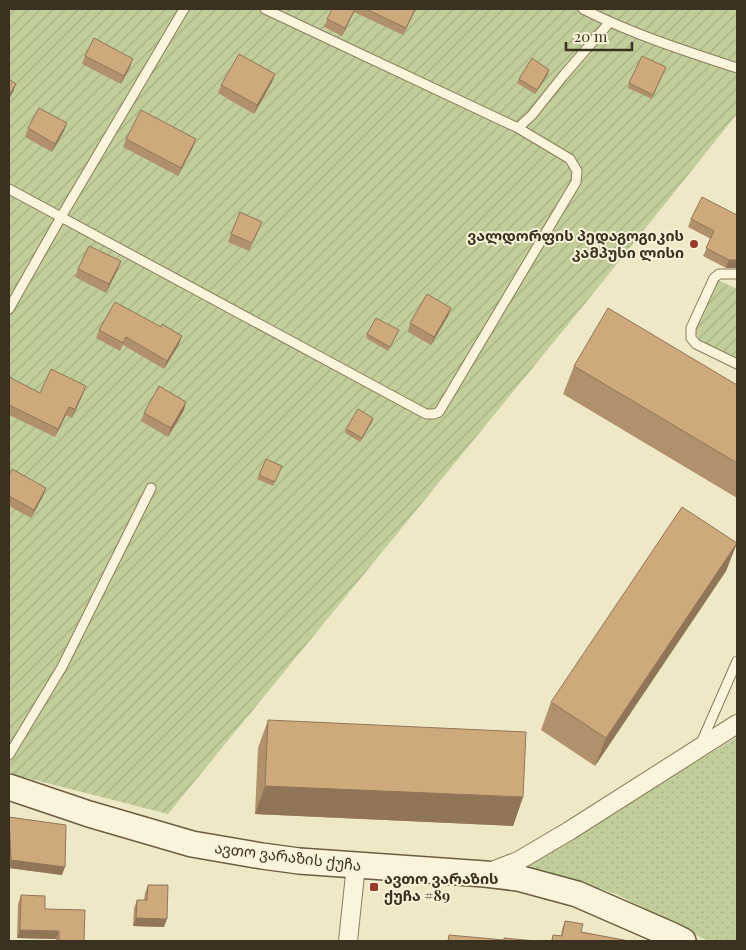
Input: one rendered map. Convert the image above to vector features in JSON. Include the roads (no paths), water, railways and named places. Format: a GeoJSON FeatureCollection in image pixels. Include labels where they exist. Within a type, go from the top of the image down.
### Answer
{"type":"FeatureCollection","features":[{"type":"Feature","properties":{"kind":"street"},"geometry":{"type":"LineString","coordinates":[[485,874],[518,861],[544,846],[737,724]]}},
{"type":"Feature","properties":{"kind":"street","name":"ავთო ვარაზის ქუჩა"},"geometry":{"type":"LineString","coordinates":[[9,787],[89,814],[192,844],[262,856],[518,878],[577,894],[683,941]]}},
{"type":"Feature","properties":{"kind":"street"},"geometry":{"type":"LineString","coordinates":[[348,941],[356,865]]}},
{"type":"Feature","properties":{"kind":"lane"},"geometry":{"type":"LineString","coordinates":[[9,309],[184,9]]}},
{"type":"Feature","properties":{"kind":"lane"},"geometry":{"type":"LineString","coordinates":[[9,189],[426,414],[439,412],[576,182],[577,171],[570,159],[518,128],[265,9]]}},
{"type":"Feature","properties":{"kind":"lane"},"geometry":{"type":"LineString","coordinates":[[583,9],[610,23],[737,68]]}},
{"type":"Feature","properties":{"kind":"lane"},"geometry":{"type":"LineString","coordinates":[[518,128],[532,115],[563,76],[610,23]]}},
{"type":"Feature","properties":{"kind":"lane"},"geometry":{"type":"LineString","coordinates":[[737,274],[719,274],[714,278],[691,328],[691,338],[696,344],[737,364]]}},
{"type":"Feature","properties":{"kind":"lane"},"geometry":{"type":"LineString","coordinates":[[9,755],[62,667],[151,488]]}},
{"type":"Feature","properties":{"kind":"lane"},"geometry":{"type":"LineString","coordinates":[[698,749],[737,661]]}},
{"type":"Feature","properties":{"kind":"place","name":"ვალდორფის პედაგოგიკის კამპუსი ლისი"},"geometry":{"type":"Point","coordinates":[694,244]}},
{"type":"Feature","properties":{"kind":"place","name":"ავთო ვარაზის ქუჩა #89"},"geometry":{"type":"Point","coordinates":[374,887]}}]}
